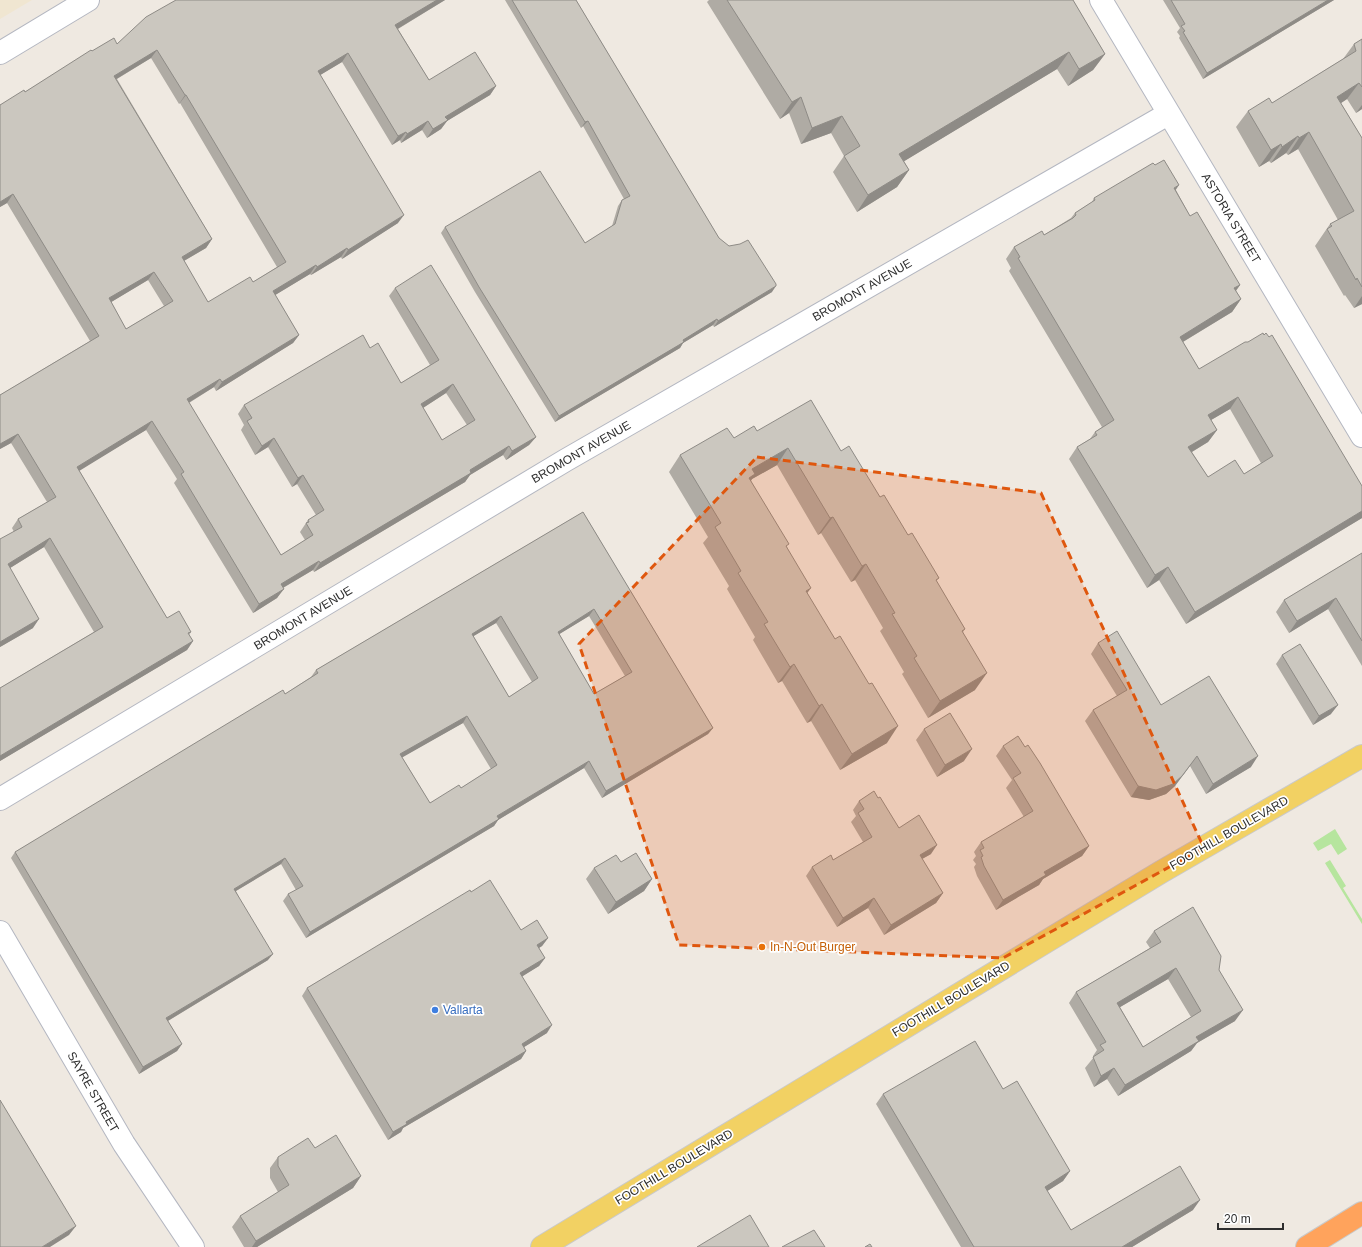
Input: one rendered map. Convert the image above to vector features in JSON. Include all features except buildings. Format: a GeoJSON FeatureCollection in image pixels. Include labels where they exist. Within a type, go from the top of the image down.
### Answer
{"type":"FeatureCollection","features":[{"type":"Feature","properties":{"kind":"highway"},"geometry":{"type":"LineString","coordinates":[[1308,1247],[1362,1213]]}},
{"type":"Feature","properties":{"kind":"main road","name":"FOOTHILL BOULEVARD"},"geometry":{"type":"LineString","coordinates":[[542,1247],[1161,872],[1362,756]]}},
{"type":"Feature","properties":{"kind":"street"},"geometry":{"type":"LineString","coordinates":[[0,52],[88,0]]}},
{"type":"Feature","properties":{"kind":"street","name":"ASTORIA STREET"},"geometry":{"type":"LineString","coordinates":[[1101,0],[1362,436]]}},
{"type":"Feature","properties":{"kind":"street","name":"BROMONT AVENUE"},"geometry":{"type":"LineString","coordinates":[[0,799],[566,460],[1168,114]]}},
{"type":"Feature","properties":{"kind":"street","name":"SAYRE STREET"},"geometry":{"type":"LineString","coordinates":[[0,932],[124,1144],[193,1247]]}},
{"type":"Feature","properties":{"kind":"highlighted area"},"geometry":{"type":"Polygon","coordinates":[[[757,457],[1041,493],[1204,848],[1003,958],[679,945],[579,644],[757,457]]]}},
{"type":"Feature","properties":{"kind":"shaded area"},"geometry":{"type":"Polygon","coordinates":[[[0,0],[32,0],[0,19],[0,0]]]}},
{"type":"Feature","properties":{"kind":"green space"},"geometry":{"type":"Polygon","coordinates":[[[1335,829],[1347,849],[1338,855],[1331,844],[1318,851],[1313,843],[1335,829]]]}},
{"type":"Feature","properties":{"kind":"green space"},"geometry":{"type":"Polygon","coordinates":[[[1330,860],[1346,886],[1343,888],[1362,919],[1362,924],[1325,863],[1330,860]]]}},
{"type":"Feature","properties":{"kind":"place","name":"In-N-Out Burger"},"geometry":{"type":"Point","coordinates":[762,947]}},
{"type":"Feature","properties":{"kind":"place","name":"Vallarta"},"geometry":{"type":"Point","coordinates":[435,1010]}}]}
